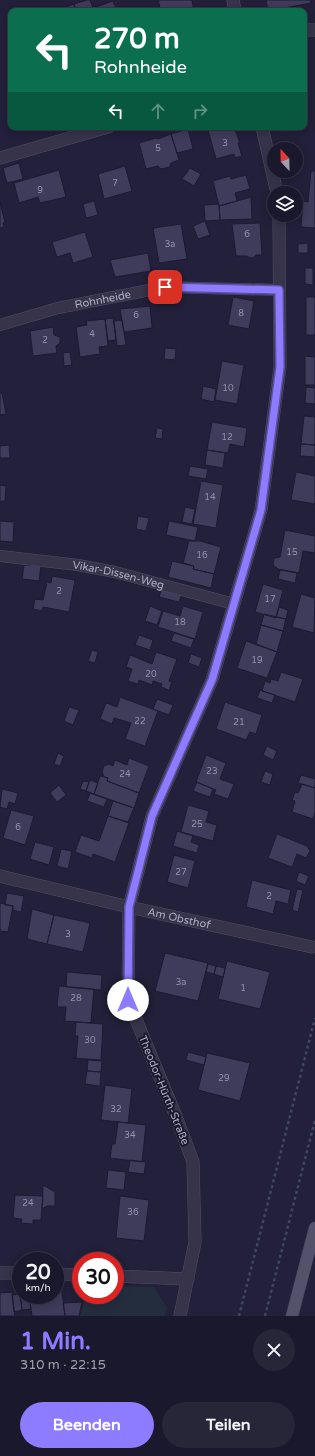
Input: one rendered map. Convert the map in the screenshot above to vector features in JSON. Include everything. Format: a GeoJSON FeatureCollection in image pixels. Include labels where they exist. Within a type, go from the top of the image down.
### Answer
{"type":"FeatureCollection","features":[{"type":"Feature","properties":{"kind":"main road"},"geometry":{"type":"LineString","coordinates":[[292,1316],[315,1228]]}},
{"type":"Feature","properties":{"kind":"street"},"geometry":{"type":"LineString","coordinates":[[0,158],[98,130]]}},
{"type":"Feature","properties":{"kind":"street"},"geometry":{"type":"LineString","coordinates":[[263,130],[275,186]]}},
{"type":"Feature","properties":{"kind":"street","name":"Theodor-Hürth-Straße"},"geometry":{"type":"LineString","coordinates":[[180,1316],[195,1242],[193,1162],[128,1000],[129,907],[152,816],[212,680],[261,510],[280,367],[278,222]]}},
{"type":"Feature","properties":{"kind":"street","name":"Am Obsthof"},"geometry":{"type":"LineString","coordinates":[[0,876],[129,907],[312,946]]}},
{"type":"Feature","properties":{"kind":"street"},"geometry":{"type":"LineString","coordinates":[[0,1273],[12,1273]]}},
{"type":"Feature","properties":{"kind":"street"},"geometry":{"type":"LineString","coordinates":[[124,1276],[188,1279]]}},
{"type":"Feature","properties":{"kind":"lane","name":"Rohnheide"},"geometry":{"type":"LineString","coordinates":[[0,325],[58,308],[165,287],[279,290]]}},
{"type":"Feature","properties":{"kind":"lane","name":"Vikar-Dissen-Weg"},"geometry":{"type":"LineString","coordinates":[[0,556],[78,565],[115,572],[234,604]]}},
{"type":"Feature","properties":{"kind":"path"},"geometry":{"type":"LineString","coordinates":[[239,1316],[315,1018]]}},
{"type":"Feature","properties":{"kind":"path"},"geometry":{"type":"LineString","coordinates":[[265,1316],[315,1120]]}},
{"type":"Feature","properties":{"kind":"shaded area"},"geometry":{"type":"Polygon","coordinates":[[[124,1286],[154,1287],[167,1308],[164,1316],[80,1316],[83,1304],[124,1304],[124,1286]]]}},
{"type":"Feature","properties":{"kind":"building"},"geometry":{"type":"Polygon","coordinates":[[[90,0],[93,8],[75,8],[74,4],[90,0]]]}},
{"type":"Feature","properties":{"kind":"building"},"geometry":{"type":"Polygon","coordinates":[[[158,0],[192,0],[193,8],[160,8],[158,0]]]}},
{"type":"Feature","properties":{"kind":"building"},"geometry":{"type":"Polygon","coordinates":[[[266,0],[310,0],[311,3],[284,8],[267,8],[266,0]]]}},
{"type":"Feature","properties":{"kind":"building"},"geometry":{"type":"Polygon","coordinates":[[[113,1],[116,8],[93,8],[113,1]]]}},
{"type":"Feature","properties":{"kind":"building"},"geometry":{"type":"Polygon","coordinates":[[[74,4],[75,8],[63,8],[74,4]]]}},
{"type":"Feature","properties":{"kind":"building"},"geometry":{"type":"Polygon","coordinates":[[[188,130],[193,149],[177,153],[171,134],[188,130]]]}},
{"type":"Feature","properties":{"kind":"building"},"geometry":{"type":"Polygon","coordinates":[[[208,130],[235,130],[240,143],[238,143],[242,156],[235,158],[234,154],[216,159],[208,130]]]}},
{"type":"Feature","properties":{"kind":"building"},"geometry":{"type":"Polygon","coordinates":[[[171,134],[179,160],[171,163],[170,167],[161,169],[158,166],[146,169],[139,143],[156,138],[158,139],[171,134]]]}},
{"type":"Feature","properties":{"kind":"building"},"geometry":{"type":"Polygon","coordinates":[[[19,163],[23,179],[7,183],[3,168],[19,163]]]}},
{"type":"Feature","properties":{"kind":"building"},"geometry":{"type":"Polygon","coordinates":[[[125,166],[132,191],[104,199],[98,174],[125,166]]]}},
{"type":"Feature","properties":{"kind":"building"},"geometry":{"type":"Polygon","coordinates":[[[190,168],[201,174],[194,186],[182,179],[190,168]]]}},
{"type":"Feature","properties":{"kind":"building"},"geometry":{"type":"Polygon","coordinates":[[[59,170],[66,197],[40,203],[38,197],[19,203],[14,183],[59,170]]]}},
{"type":"Feature","properties":{"kind":"building"},"geometry":{"type":"Polygon","coordinates":[[[311,171],[315,171],[315,228],[301,227],[301,222],[303,222],[303,201],[308,202],[311,171]]]}},
{"type":"Feature","properties":{"kind":"building"},"geometry":{"type":"Polygon","coordinates":[[[246,175],[250,189],[235,193],[237,201],[219,206],[213,181],[230,176],[231,179],[246,175]]]}},
{"type":"Feature","properties":{"kind":"building"},"geometry":{"type":"Polygon","coordinates":[[[251,197],[252,219],[220,220],[219,206],[251,197]]]}},
{"type":"Feature","properties":{"kind":"building"},"geometry":{"type":"Polygon","coordinates":[[[94,201],[98,215],[86,218],[83,204],[94,201]]]}},
{"type":"Feature","properties":{"kind":"building"},"geometry":{"type":"Polygon","coordinates":[[[0,202],[5,222],[3,223],[4,227],[0,228],[0,202]]]}},
{"type":"Feature","properties":{"kind":"building"},"geometry":{"type":"Polygon","coordinates":[[[219,204],[220,220],[205,221],[204,205],[219,204]]]}},
{"type":"Feature","properties":{"kind":"building"},"geometry":{"type":"Polygon","coordinates":[[[205,221],[210,235],[198,239],[193,226],[205,221]]]}},
{"type":"Feature","properties":{"kind":"building"},"geometry":{"type":"Polygon","coordinates":[[[260,223],[262,255],[256,255],[253,258],[247,256],[236,256],[232,224],[260,223]]]}},
{"type":"Feature","properties":{"kind":"building"},"geometry":{"type":"Polygon","coordinates":[[[181,224],[187,259],[159,263],[153,228],[181,224]]]}},
{"type":"Feature","properties":{"kind":"building"},"geometry":{"type":"Polygon","coordinates":[[[85,232],[93,257],[73,263],[70,253],[57,257],[52,242],[85,232]]]}},
{"type":"Feature","properties":{"kind":"building"},"geometry":{"type":"Polygon","coordinates":[[[308,243],[308,253],[298,253],[298,244],[308,243]]]}},
{"type":"Feature","properties":{"kind":"building"},"geometry":{"type":"Polygon","coordinates":[[[148,253],[151,271],[115,277],[110,260],[148,253]]]}},
{"type":"Feature","properties":{"kind":"building"},"geometry":{"type":"Polygon","coordinates":[[[305,268],[313,268],[313,285],[305,284],[305,268]]]}},
{"type":"Feature","properties":{"kind":"building"},"geometry":{"type":"Polygon","coordinates":[[[233,297],[254,301],[249,329],[228,325],[233,297]]]}},
{"type":"Feature","properties":{"kind":"building"},"geometry":{"type":"Polygon","coordinates":[[[306,297],[315,297],[315,335],[306,335],[306,297]]]}},
{"type":"Feature","properties":{"kind":"building"},"geometry":{"type":"Polygon","coordinates":[[[150,306],[152,328],[124,332],[120,309],[150,306]]]}},
{"type":"Feature","properties":{"kind":"building"},"geometry":{"type":"Polygon","coordinates":[[[113,318],[116,340],[108,341],[105,319],[113,318]]]}},
{"type":"Feature","properties":{"kind":"building"},"geometry":{"type":"Polygon","coordinates":[[[105,319],[108,346],[99,347],[100,354],[80,357],[76,327],[87,325],[86,321],[105,319]]]}},
{"type":"Feature","properties":{"kind":"building"},"geometry":{"type":"Polygon","coordinates":[[[122,320],[126,345],[117,346],[114,321],[122,320]]]}},
{"type":"Feature","properties":{"kind":"building"},"geometry":{"type":"Polygon","coordinates":[[[53,327],[54,335],[60,337],[60,343],[56,346],[57,353],[33,356],[30,331],[53,327]]]}},
{"type":"Feature","properties":{"kind":"building"},"geometry":{"type":"Polygon","coordinates":[[[165,348],[176,349],[175,360],[164,359],[165,348]]]}},
{"type":"Feature","properties":{"kind":"building"},"geometry":{"type":"Polygon","coordinates":[[[70,352],[72,365],[64,366],[63,353],[70,352]]]}},
{"type":"Feature","properties":{"kind":"building"},"geometry":{"type":"Polygon","coordinates":[[[305,356],[315,357],[315,385],[305,385],[305,356]]]}},
{"type":"Feature","properties":{"kind":"building"},"geometry":{"type":"Polygon","coordinates":[[[222,361],[244,365],[237,404],[215,400],[222,361]]]}},
{"type":"Feature","properties":{"kind":"building"},"geometry":{"type":"Polygon","coordinates":[[[203,386],[216,389],[214,402],[201,399],[203,386]]]}},
{"type":"Feature","properties":{"kind":"building"},"geometry":{"type":"Polygon","coordinates":[[[306,387],[315,388],[315,404],[305,403],[306,387]]]}},
{"type":"Feature","properties":{"kind":"building"},"geometry":{"type":"Polygon","coordinates":[[[0,393],[2,393],[6,414],[0,415],[0,393]]]}},
{"type":"Feature","properties":{"kind":"building"},"geometry":{"type":"Polygon","coordinates":[[[304,416],[315,417],[315,445],[301,444],[304,416]]]}},
{"type":"Feature","properties":{"kind":"building"},"geometry":{"type":"Polygon","coordinates":[[[212,422],[247,428],[244,447],[230,444],[228,453],[207,450],[212,422]]]}},
{"type":"Feature","properties":{"kind":"building"},"geometry":{"type":"Polygon","coordinates":[[[157,428],[163,429],[162,439],[155,438],[157,428]]]}},
{"type":"Feature","properties":{"kind":"building"},"geometry":{"type":"Polygon","coordinates":[[[301,444],[315,445],[315,457],[300,456],[301,444]]]}},
{"type":"Feature","properties":{"kind":"building"},"geometry":{"type":"Polygon","coordinates":[[[9,445],[10,458],[0,458],[0,446],[9,445]]]}},
{"type":"Feature","properties":{"kind":"building"},"geometry":{"type":"Polygon","coordinates":[[[207,450],[225,453],[223,468],[205,465],[207,450]]]}},
{"type":"Feature","properties":{"kind":"building"},"geometry":{"type":"Polygon","coordinates":[[[190,466],[208,469],[206,479],[188,476],[190,466]]]}},
{"type":"Feature","properties":{"kind":"building"},"geometry":{"type":"Polygon","coordinates":[[[296,472],[315,476],[315,504],[291,500],[296,472]]]}},
{"type":"Feature","properties":{"kind":"building"},"geometry":{"type":"Polygon","coordinates":[[[201,481],[223,485],[216,528],[193,524],[201,481]]]}},
{"type":"Feature","properties":{"kind":"building"},"geometry":{"type":"Polygon","coordinates":[[[0,485],[6,486],[5,501],[0,501],[0,485]]]}},
{"type":"Feature","properties":{"kind":"building"},"geometry":{"type":"Polygon","coordinates":[[[185,507],[195,509],[192,524],[182,522],[185,507]]]}},
{"type":"Feature","properties":{"kind":"building"},"geometry":{"type":"Polygon","coordinates":[[[138,516],[149,518],[146,531],[136,529],[138,516]]]}},
{"type":"Feature","properties":{"kind":"building"},"geometry":{"type":"Polygon","coordinates":[[[0,521],[14,522],[13,542],[0,541],[0,521]]]}},
{"type":"Feature","properties":{"kind":"building"},"geometry":{"type":"Polygon","coordinates":[[[169,521],[198,527],[195,541],[166,535],[169,521]]]}},
{"type":"Feature","properties":{"kind":"building"},"geometry":{"type":"Polygon","coordinates":[[[285,530],[315,536],[315,553],[303,551],[299,573],[278,569],[273,565],[274,558],[280,557],[285,530]]]}},
{"type":"Feature","properties":{"kind":"building"},"geometry":{"type":"Polygon","coordinates":[[[189,541],[200,541],[221,547],[214,574],[193,569],[194,566],[183,563],[189,541]]]}},
{"type":"Feature","properties":{"kind":"building"},"geometry":{"type":"Polygon","coordinates":[[[172,561],[194,566],[193,569],[214,574],[211,588],[168,577],[172,561]]]}},
{"type":"Feature","properties":{"kind":"building"},"geometry":{"type":"Polygon","coordinates":[[[24,565],[41,566],[39,581],[22,579],[24,565]]]}},
{"type":"Feature","properties":{"kind":"building"},"geometry":{"type":"Polygon","coordinates":[[[280,570],[297,573],[295,583],[278,579],[280,570]]]}},
{"type":"Feature","properties":{"kind":"building"},"geometry":{"type":"Polygon","coordinates":[[[52,576],[75,580],[69,612],[43,607],[42,611],[33,609],[35,599],[43,600],[47,582],[51,583],[52,576]]]}},
{"type":"Feature","properties":{"kind":"building"},"geometry":{"type":"Polygon","coordinates":[[[263,584],[283,590],[276,618],[255,612],[263,584]]]}},
{"type":"Feature","properties":{"kind":"building"},"geometry":{"type":"Polygon","coordinates":[[[162,588],[182,594],[179,602],[159,597],[162,588]]]}},
{"type":"Feature","properties":{"kind":"building"},"geometry":{"type":"Polygon","coordinates":[[[301,594],[315,598],[314,633],[292,627],[301,594]]]}},
{"type":"Feature","properties":{"kind":"building"},"geometry":{"type":"Polygon","coordinates":[[[150,606],[162,611],[157,625],[145,621],[150,606]]]}},
{"type":"Feature","properties":{"kind":"building"},"geometry":{"type":"Polygon","coordinates":[[[183,606],[203,612],[195,639],[158,627],[163,611],[180,616],[183,606]]]}},
{"type":"Feature","properties":{"kind":"building"},"geometry":{"type":"Polygon","coordinates":[[[279,607],[288,610],[286,619],[276,617],[279,607]]]}},
{"type":"Feature","properties":{"kind":"building"},"geometry":{"type":"Polygon","coordinates":[[[264,614],[286,619],[283,631],[261,625],[264,614]]]}},
{"type":"Feature","properties":{"kind":"building"},"geometry":{"type":"Polygon","coordinates":[[[261,625],[283,631],[277,652],[256,644],[261,625]]]}},
{"type":"Feature","properties":{"kind":"building"},"geometry":{"type":"Polygon","coordinates":[[[174,633],[194,639],[191,648],[171,641],[174,633]]]}},
{"type":"Feature","properties":{"kind":"building"},"geometry":{"type":"Polygon","coordinates":[[[139,635],[153,640],[150,650],[135,645],[139,635]]]}},
{"type":"Feature","properties":{"kind":"building"},"geometry":{"type":"Polygon","coordinates":[[[246,641],[277,652],[267,678],[237,668],[246,641]]]}},
{"type":"Feature","properties":{"kind":"building"},"geometry":{"type":"Polygon","coordinates":[[[92,650],[98,652],[95,663],[88,661],[92,650]]]}},
{"type":"Feature","properties":{"kind":"building"},"geometry":{"type":"Polygon","coordinates":[[[156,652],[177,659],[169,681],[172,682],[169,690],[161,687],[162,684],[153,681],[152,685],[139,680],[138,684],[128,681],[132,669],[126,667],[130,655],[152,664],[156,652]]]}},
{"type":"Feature","properties":{"kind":"building"},"geometry":{"type":"Polygon","coordinates":[[[191,654],[202,658],[199,667],[188,663],[191,654]]]}},
{"type":"Feature","properties":{"kind":"building"},"geometry":{"type":"Polygon","coordinates":[[[281,672],[303,679],[295,702],[262,691],[265,681],[270,683],[271,679],[278,681],[281,672]]]}},
{"type":"Feature","properties":{"kind":"building"},"geometry":{"type":"Polygon","coordinates":[[[260,690],[275,695],[272,703],[257,698],[260,690]]]}},
{"type":"Feature","properties":{"kind":"building"},"geometry":{"type":"Polygon","coordinates":[[[120,697],[158,711],[145,746],[125,739],[131,723],[114,718],[112,724],[100,719],[106,703],[117,707],[120,697]]]}},
{"type":"Feature","properties":{"kind":"building"},"geometry":{"type":"Polygon","coordinates":[[[157,699],[173,705],[169,715],[153,709],[157,699]]]}},
{"type":"Feature","properties":{"kind":"building"},"geometry":{"type":"Polygon","coordinates":[[[225,702],[262,715],[256,734],[250,732],[246,740],[216,729],[225,702]]]}},
{"type":"Feature","properties":{"kind":"building"},"geometry":{"type":"Polygon","coordinates":[[[69,707],[79,710],[73,725],[64,721],[69,707]]]}},
{"type":"Feature","properties":{"kind":"building"},"geometry":{"type":"Polygon","coordinates":[[[267,746],[277,751],[273,760],[263,755],[267,746]]]}},
{"type":"Feature","properties":{"kind":"building"},"geometry":{"type":"Polygon","coordinates":[[[58,753],[64,756],[60,766],[54,764],[58,753]]]}},
{"type":"Feature","properties":{"kind":"building"},"geometry":{"type":"Polygon","coordinates":[[[206,755],[226,763],[220,779],[234,784],[228,799],[214,794],[216,790],[196,782],[206,755]]]}},
{"type":"Feature","properties":{"kind":"building"},"geometry":{"type":"Polygon","coordinates":[[[129,758],[149,766],[139,793],[107,781],[108,778],[104,777],[102,772],[104,766],[109,764],[113,766],[115,760],[127,765],[129,758]]]}},
{"type":"Feature","properties":{"kind":"building"},"geometry":{"type":"Polygon","coordinates":[[[265,771],[273,774],[270,785],[261,782],[265,771]]]}},
{"type":"Feature","properties":{"kind":"building"},"geometry":{"type":"Polygon","coordinates":[[[301,775],[315,779],[315,788],[298,783],[301,775]]]}},
{"type":"Feature","properties":{"kind":"building"},"geometry":{"type":"Polygon","coordinates":[[[100,776],[108,778],[107,781],[139,793],[134,808],[94,794],[100,776]]]}},
{"type":"Feature","properties":{"kind":"building"},"geometry":{"type":"Polygon","coordinates":[[[90,780],[98,783],[94,794],[86,791],[90,780]]]}},
{"type":"Feature","properties":{"kind":"building"},"geometry":{"type":"Polygon","coordinates":[[[83,781],[89,782],[86,791],[80,789],[83,781]]]}},
{"type":"Feature","properties":{"kind":"building"},"geometry":{"type":"Polygon","coordinates":[[[197,782],[213,789],[210,797],[193,791],[197,782]]]}},
{"type":"Feature","properties":{"kind":"building"},"geometry":{"type":"Polygon","coordinates":[[[302,784],[315,788],[315,812],[313,819],[292,812],[295,801],[292,800],[295,792],[298,793],[302,784]]]}},
{"type":"Feature","properties":{"kind":"building"},"geometry":{"type":"Polygon","coordinates":[[[59,785],[66,795],[57,802],[50,793],[59,785]]]}},
{"type":"Feature","properties":{"kind":"building"},"geometry":{"type":"Polygon","coordinates":[[[2,789],[18,793],[15,804],[9,802],[7,809],[0,807],[2,789]]]}},
{"type":"Feature","properties":{"kind":"building"},"geometry":{"type":"Polygon","coordinates":[[[90,793],[107,799],[104,807],[87,801],[90,793]]]}},
{"type":"Feature","properties":{"kind":"building"},"geometry":{"type":"Polygon","coordinates":[[[113,801],[134,808],[128,822],[108,816],[113,801]]]}},
{"type":"Feature","properties":{"kind":"building"},"geometry":{"type":"Polygon","coordinates":[[[188,805],[209,811],[206,822],[217,825],[213,841],[181,832],[188,805]]]}},
{"type":"Feature","properties":{"kind":"building"},"geometry":{"type":"Polygon","coordinates":[[[11,810],[34,816],[25,845],[3,838],[11,810]]]}},
{"type":"Feature","properties":{"kind":"building"},"geometry":{"type":"Polygon","coordinates":[[[108,816],[129,823],[115,862],[93,854],[92,858],[75,852],[81,835],[99,841],[108,816]]]}},
{"type":"Feature","properties":{"kind":"building"},"geometry":{"type":"Polygon","coordinates":[[[177,831],[193,836],[191,842],[199,845],[197,853],[173,846],[177,831]]]}},
{"type":"Feature","properties":{"kind":"building"},"geometry":{"type":"Polygon","coordinates":[[[277,834],[307,846],[310,851],[306,858],[297,854],[292,867],[268,858],[277,834]]]}},
{"type":"Feature","properties":{"kind":"building"},"geometry":{"type":"Polygon","coordinates":[[[35,842],[54,847],[49,865],[30,859],[35,842]]]}},
{"type":"Feature","properties":{"kind":"building"},"geometry":{"type":"Polygon","coordinates":[[[61,849],[72,851],[68,869],[57,866],[61,849]]]}},
{"type":"Feature","properties":{"kind":"building"},"geometry":{"type":"Polygon","coordinates":[[[174,855],[195,861],[188,888],[167,882],[174,855]]]}},
{"type":"Feature","properties":{"kind":"building"},"geometry":{"type":"Polygon","coordinates":[[[299,872],[309,876],[305,885],[296,881],[299,872]]]}},
{"type":"Feature","properties":{"kind":"building"},"geometry":{"type":"Polygon","coordinates":[[[252,880],[291,890],[288,904],[276,901],[273,914],[246,907],[252,880]]]}},
{"type":"Feature","properties":{"kind":"building"},"geometry":{"type":"Polygon","coordinates":[[[297,889],[303,890],[298,912],[292,910],[297,889]]]}},
{"type":"Feature","properties":{"kind":"building"},"geometry":{"type":"Polygon","coordinates":[[[7,893],[24,896],[21,912],[13,910],[13,906],[5,905],[7,893]]]}},
{"type":"Feature","properties":{"kind":"building"},"geometry":{"type":"Polygon","coordinates":[[[0,903],[13,906],[8,932],[0,931],[0,903]]]}},
{"type":"Feature","properties":{"kind":"building"},"geometry":{"type":"Polygon","coordinates":[[[32,909],[54,915],[47,944],[27,939],[32,909]]]}},
{"type":"Feature","properties":{"kind":"building"},"geometry":{"type":"Polygon","coordinates":[[[54,915],[90,923],[83,952],[47,944],[54,915]]]}},
{"type":"Feature","properties":{"kind":"building"},"geometry":{"type":"Polygon","coordinates":[[[165,953],[208,963],[198,1001],[155,991],[165,953]]]}},
{"type":"Feature","properties":{"kind":"building"},"geometry":{"type":"Polygon","coordinates":[[[227,961],[270,972],[260,1009],[218,999],[227,961]]]}},
{"type":"Feature","properties":{"kind":"building"},"geometry":{"type":"Polygon","coordinates":[[[208,964],[216,966],[214,974],[206,972],[208,964]]]}},
{"type":"Feature","properties":{"kind":"building"},"geometry":{"type":"Polygon","coordinates":[[[216,966],[225,968],[223,977],[214,974],[216,966]]]}},
{"type":"Feature","properties":{"kind":"building"},"geometry":{"type":"Polygon","coordinates":[[[67,972],[102,975],[101,990],[66,987],[67,972]]]}},
{"type":"Feature","properties":{"kind":"building"},"geometry":{"type":"Polygon","coordinates":[[[59,986],[94,989],[91,1022],[93,1023],[63,1021],[65,1020],[66,1007],[57,1007],[59,986]]]}},
{"type":"Feature","properties":{"kind":"building"},"geometry":{"type":"Polygon","coordinates":[[[76,1022],[103,1024],[101,1060],[73,1058],[76,1058],[78,1036],[75,1036],[76,1022]]]}},
{"type":"Feature","properties":{"kind":"building"},"geometry":{"type":"Polygon","coordinates":[[[188,1052],[206,1057],[204,1065],[186,1060],[188,1052]]]}},
{"type":"Feature","properties":{"kind":"building"},"geometry":{"type":"Polygon","coordinates":[[[207,1053],[250,1063],[240,1101],[198,1090],[207,1053]]]}},
{"type":"Feature","properties":{"kind":"building"},"geometry":{"type":"Polygon","coordinates":[[[88,1060],[102,1061],[101,1072],[87,1071],[88,1060]]]}},
{"type":"Feature","properties":{"kind":"building"},"geometry":{"type":"Polygon","coordinates":[[[87,1071],[101,1072],[100,1086],[85,1084],[87,1071]]]}},
{"type":"Feature","properties":{"kind":"building"},"geometry":{"type":"Polygon","coordinates":[[[105,1085],[134,1089],[132,1089],[128,1123],[101,1120],[105,1085]]]}},
{"type":"Feature","properties":{"kind":"building"},"geometry":{"type":"Polygon","coordinates":[[[118,1122],[146,1125],[142,1162],[110,1158],[112,1144],[115,1144],[118,1122]]]}},
{"type":"Feature","properties":{"kind":"building"},"geometry":{"type":"Polygon","coordinates":[[[130,1160],[146,1162],[144,1174],[128,1172],[130,1160]]]}},
{"type":"Feature","properties":{"kind":"building"},"geometry":{"type":"Polygon","coordinates":[[[108,1170],[126,1172],[124,1190],[106,1188],[108,1170]]]}},
{"type":"Feature","properties":{"kind":"building"},"geometry":{"type":"Polygon","coordinates":[[[43,1185],[55,1192],[55,1206],[47,1206],[42,1209],[43,1185]]]}},
{"type":"Feature","properties":{"kind":"building"},"geometry":{"type":"Polygon","coordinates":[[[15,1195],[43,1196],[41,1220],[33,1220],[33,1224],[21,1223],[22,1219],[13,1218],[15,1195]]]}},
{"type":"Feature","properties":{"kind":"building"},"geometry":{"type":"Polygon","coordinates":[[[120,1196],[149,1200],[144,1241],[116,1238],[120,1196]]]}},
{"type":"Feature","properties":{"kind":"building"},"geometry":{"type":"Polygon","coordinates":[[[12,1292],[12,1304],[14,1304],[15,1316],[0,1316],[0,1293],[12,1292]]]}},
{"type":"Feature","properties":{"kind":"building"},"geometry":{"type":"Polygon","coordinates":[[[64,1303],[82,1304],[79,1316],[65,1316],[64,1303]]]}},
{"type":"Feature","properties":{"kind":"building"},"geometry":{"type":"Polygon","coordinates":[[[13,1304],[21,1304],[22,1310],[14,1312],[13,1304]]]}},
{"type":"Feature","properties":{"kind":"building"},"geometry":{"type":"Polygon","coordinates":[[[21,1304],[30,1304],[31,1309],[22,1310],[21,1304]]]}},
{"type":"Feature","properties":{"kind":"building"},"geometry":{"type":"Polygon","coordinates":[[[30,1304],[64,1304],[65,1316],[32,1316],[30,1304]]]}},
{"type":"Feature","properties":{"kind":"route"},"geometry":{"type":"LineString","coordinates":[[128,1000],[129,907],[152,816],[212,680],[261,510],[280,367],[279,290],[165,287]]}}]}
